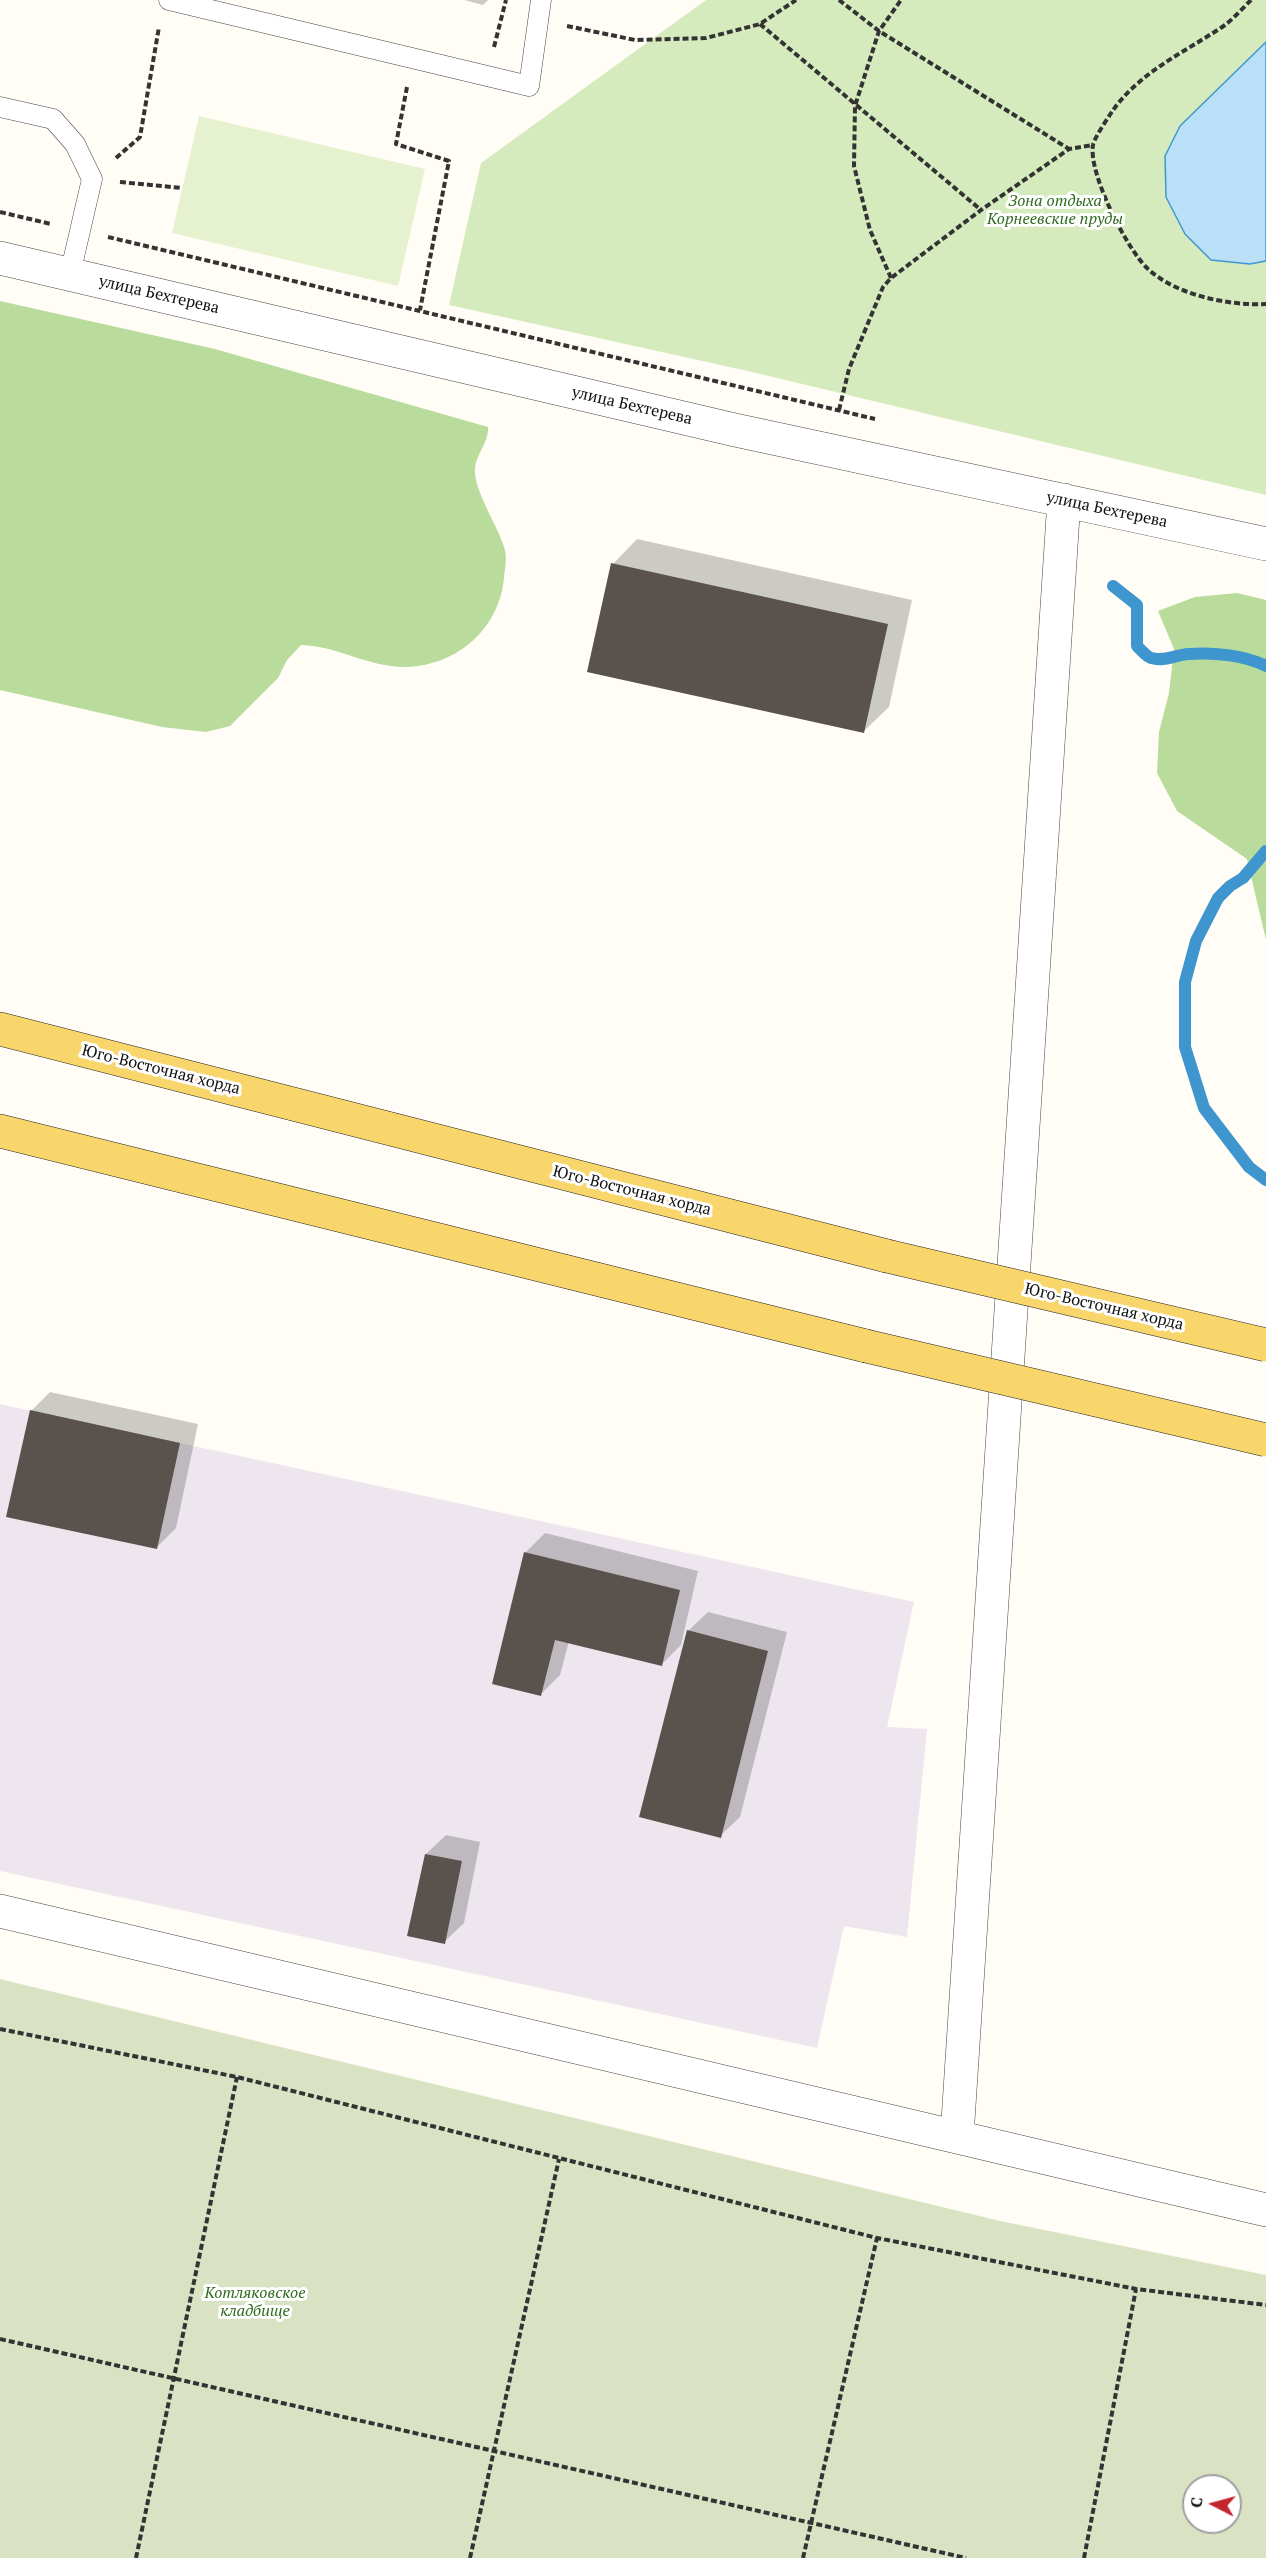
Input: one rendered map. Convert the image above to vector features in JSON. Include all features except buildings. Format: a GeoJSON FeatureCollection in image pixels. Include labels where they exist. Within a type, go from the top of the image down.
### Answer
{"type":"FeatureCollection","features":[{"type":"Feature","properties":{"kind":"main road","name":"Юго-Восточная хорда"},"geometry":{"type":"LineString","coordinates":[[0,1029],[887,1256],[1266,1345]]}},
{"type":"Feature","properties":{"kind":"main road"},"geometry":{"type":"LineString","coordinates":[[0,1131],[866,1346],[1266,1440]]}},
{"type":"Feature","properties":{"kind":"street","name":"улица Бехтерева"},"geometry":{"type":"LineString","coordinates":[[0,258],[735,430],[1266,544]]}},
{"type":"Feature","properties":{"kind":"street"},"geometry":{"type":"LineString","coordinates":[[957,2136],[1064,500]]}},
{"type":"Feature","properties":{"kind":"street"},"geometry":{"type":"LineString","coordinates":[[0,1911],[1266,2210]]}},
{"type":"Feature","properties":{"kind":"lane"},"geometry":{"type":"LineString","coordinates":[[169,0],[528,86],[542,0]]}},
{"type":"Feature","properties":{"kind":"lane"},"geometry":{"type":"LineString","coordinates":[[0,107],[53,119],[75,144],[92,179],[70,274]]}},
{"type":"Feature","properties":{"kind":"path"},"geometry":{"type":"LineString","coordinates":[[484,45],[495,47],[506,0]]}},
{"type":"Feature","properties":{"kind":"path"},"geometry":{"type":"LineString","coordinates":[[537,30],[567,26],[635,40],[706,38],[760,24],[796,0]]}},
{"type":"Feature","properties":{"kind":"path"},"geometry":{"type":"LineString","coordinates":[[839,0],[879,31],[1069,149]]}},
{"type":"Feature","properties":{"kind":"path"},"geometry":{"type":"LineString","coordinates":[[891,278],[870,230],[854,166],[855,106],[879,31],[901,0]]}},
{"type":"Feature","properties":{"kind":"path"},"geometry":{"type":"LineString","coordinates":[[1251,0],[1227,24],[1145,75],[1116,106],[1093,145],[1098,181],[1116,223],[1147,268],[1184,291],[1237,305],[1266,304]]}},
{"type":"Feature","properties":{"kind":"path"},"geometry":{"type":"LineString","coordinates":[[92,179],[140,137],[160,23]]}},
{"type":"Feature","properties":{"kind":"path"},"geometry":{"type":"LineString","coordinates":[[760,24],[981,210]]}},
{"type":"Feature","properties":{"kind":"path"},"geometry":{"type":"LineString","coordinates":[[413,57],[396,144],[449,160],[420,310]]}},
{"type":"Feature","properties":{"kind":"path"},"geometry":{"type":"LineString","coordinates":[[0,212],[839,410],[849,369],[883,287],[891,278],[981,210],[1069,149],[1093,145]]}},
{"type":"Feature","properties":{"kind":"path"},"geometry":{"type":"LineString","coordinates":[[92,179],[182,188]]}},
{"type":"Feature","properties":{"kind":"path"},"geometry":{"type":"LineString","coordinates":[[0,2029],[237,2077],[878,2238],[1136,2289],[1266,2306]]}},
{"type":"Feature","properties":{"kind":"path"},"geometry":{"type":"LineString","coordinates":[[136,2558],[237,2077]]}},
{"type":"Feature","properties":{"kind":"path"},"geometry":{"type":"LineString","coordinates":[[470,2558],[560,2159]]}},
{"type":"Feature","properties":{"kind":"path"},"geometry":{"type":"LineString","coordinates":[[803,2558],[878,2238]]}},
{"type":"Feature","properties":{"kind":"path"},"geometry":{"type":"LineString","coordinates":[[1084,2558],[1136,2289]]}},
{"type":"Feature","properties":{"kind":"path"},"geometry":{"type":"LineString","coordinates":[[0,2339],[966,2558]]}},
{"type":"Feature","properties":{"kind":"shaded area"},"geometry":{"type":"Polygon","coordinates":[[[0,1404],[914,1602],[887,1727],[927,1729],[907,1937],[844,1926],[817,2048],[0,1871],[0,1404]]]}},
{"type":"Feature","properties":{"kind":"green space","name":"Зона отдыха Корнеевские пруды"},"geometry":{"type":"Polygon","coordinates":[[[706,0],[1266,0],[1266,495],[752,372],[449,305],[481,163],[706,0]]]}},
{"type":"Feature","properties":{"kind":"green space"},"geometry":{"type":"Polygon","coordinates":[[[199,116],[425,169],[398,286],[172,233],[199,116]]]}},
{"type":"Feature","properties":{"kind":"green space"},"geometry":{"type":"Polygon","coordinates":[[[0,301],[215,349],[488,427],[488,433],[475,467],[476,481],[502,541],[506,560],[501,595],[485,627],[459,651],[426,665],[407,667],[380,664],[328,649],[301,645],[287,660],[278,678],[230,726],[206,732],[162,727],[0,690],[0,301]]]}},
{"type":"Feature","properties":{"kind":"green space"},"geometry":{"type":"Polygon","coordinates":[[[1237,593],[1266,600],[1266,940],[1247,859],[1177,811],[1157,773],[1159,732],[1169,693],[1174,649],[1158,611],[1195,597],[1237,593]]]}},
{"type":"Feature","properties":{"kind":"green space","name":"Котляковское кладбище"},"geometry":{"type":"Polygon","coordinates":[[[0,1979],[1000,2221],[1266,2275],[1266,2558],[0,2558],[0,1979]]]}},
{"type":"Feature","properties":{"kind":"water"},"geometry":{"type":"Polygon","coordinates":[[[1266,42],[1266,261],[1250,264],[1211,260],[1185,234],[1166,197],[1165,156],[1180,126],[1266,42]]]}},
{"type":"Feature","properties":{"kind":"waterway"},"geometry":{"type":"LineString","coordinates":[[1113,586],[1137,605],[1137,646],[1149,657],[1160,659],[1208,653],[1248,659],[1266,666]]}},
{"type":"Feature","properties":{"kind":"waterway"},"geometry":{"type":"LineString","coordinates":[[1266,851],[1243,878],[1230,886],[1218,898],[1196,941],[1185,982],[1185,1047],[1204,1108],[1249,1167],[1266,1180]]}}]}
